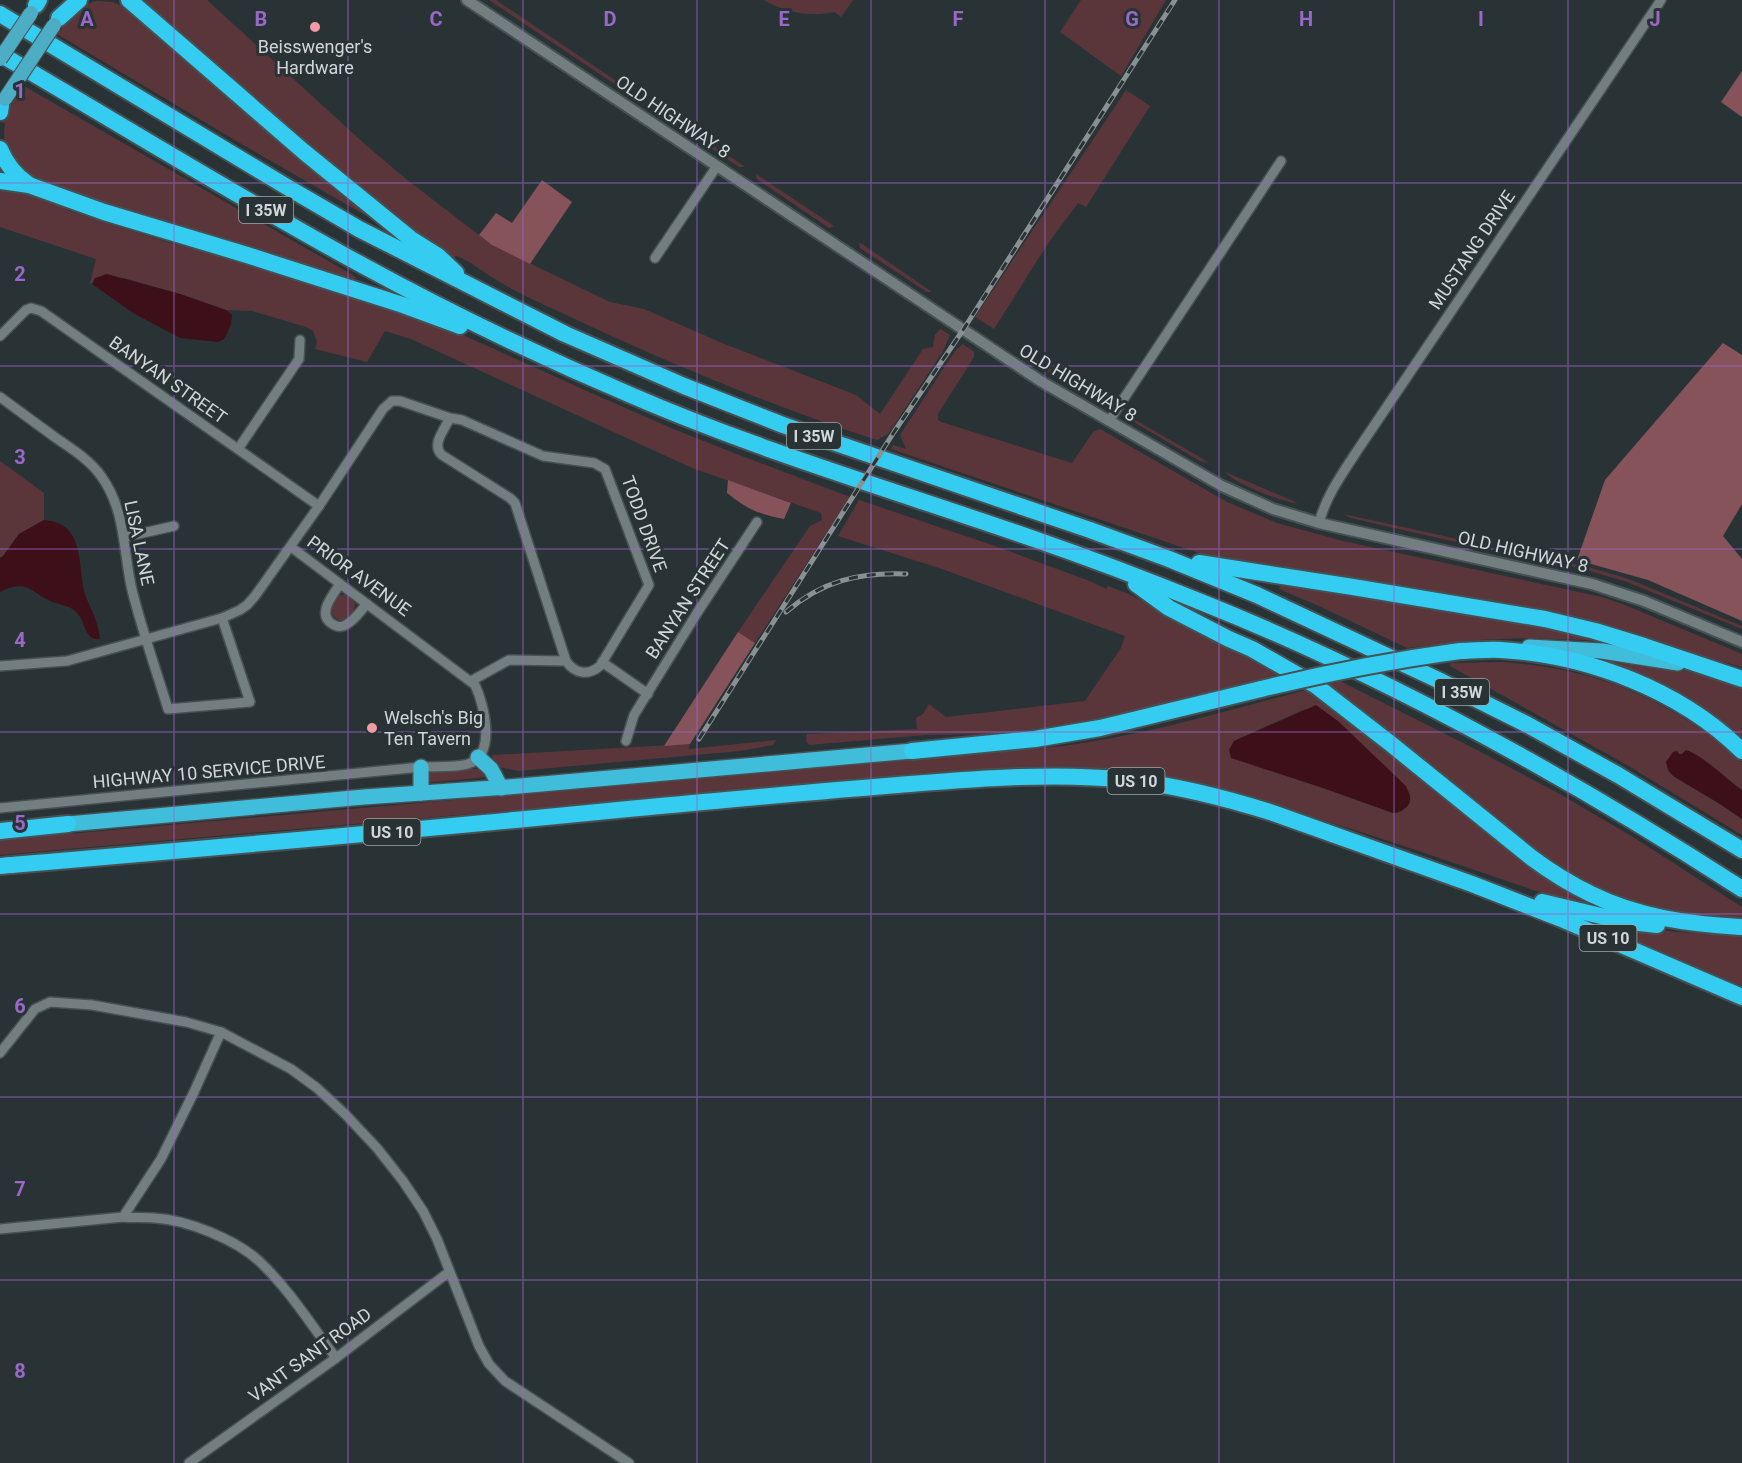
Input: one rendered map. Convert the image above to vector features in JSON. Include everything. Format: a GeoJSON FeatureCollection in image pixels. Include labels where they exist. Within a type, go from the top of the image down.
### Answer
{"type":"FeatureCollection","features":[{"type":"Feature","properties":{"kind":"highway"},"geometry":{"type":"LineString","coordinates":[[57,21],[79,0]]}},
{"type":"Feature","properties":{"kind":"highway"},"geometry":{"type":"LineString","coordinates":[[128,1],[303,151],[411,239],[438,256],[469,286]]}},
{"type":"Feature","properties":{"kind":"highway","name":"I 35W"},"geometry":{"type":"LineString","coordinates":[[0,14],[358,228],[587,344],[734,406],[837,444],[1090,530],[1169,559],[1296,612],[1491,706],[1618,775],[1742,850]]}},
{"type":"Feature","properties":{"kind":"highway","name":"I 35W"},"geometry":{"type":"LineString","coordinates":[[0,54],[362,265],[460,316],[554,361],[677,414],[777,453],[1035,539],[1118,570],[1201,602],[1348,666],[1511,749],[1597,798],[1742,889]]}},
{"type":"Feature","properties":{"kind":"highway"},"geometry":{"type":"LineString","coordinates":[[0,149],[15,174],[29,185]]}},
{"type":"Feature","properties":{"kind":"highway"},"geometry":{"type":"LineString","coordinates":[[0,181],[29,185],[104,212],[403,305],[554,361]]}},
{"type":"Feature","properties":{"kind":"highway"},"geometry":{"type":"LineString","coordinates":[[1169,559],[1536,617],[1595,631],[1742,680]]}},
{"type":"Feature","properties":{"kind":"highway"},"geometry":{"type":"LineString","coordinates":[[1118,570],[1169,608],[1252,649],[1315,685],[1556,875],[1593,896],[1648,914],[1704,925],[1741,927]]}},
{"type":"Feature","properties":{"kind":"highway"},"geometry":{"type":"LineString","coordinates":[[1468,651],[1524,647],[1602,651],[1678,663],[1742,680]]}},
{"type":"Feature","properties":{"kind":"highway","name":"US 10"},"geometry":{"type":"LineString","coordinates":[[0,831],[1035,739],[1100,728],[1360,666],[1468,651],[1500,650],[1538,655],[1587,665],[1615,674],[1696,713],[1742,751]]}},
{"type":"Feature","properties":{"kind":"highway"},"geometry":{"type":"LineString","coordinates":[[478,757],[505,787]]}},
{"type":"Feature","properties":{"kind":"highway"},"geometry":{"type":"LineString","coordinates":[[421,793],[422,767]]}},
{"type":"Feature","properties":{"kind":"highway","name":"US 10"},"geometry":{"type":"LineString","coordinates":[[0,866],[936,782],[1055,776],[1129,780],[1218,796],[1273,813],[1472,884],[1590,931],[1742,997]]}},
{"type":"Feature","properties":{"kind":"highway"},"geometry":{"type":"LineString","coordinates":[[0,823],[68,824]]}},
{"type":"Feature","properties":{"kind":"highway"},"geometry":{"type":"LineString","coordinates":[[1472,884],[1622,921],[1694,929],[1741,927]]}},
{"type":"Feature","properties":{"kind":"main road"},"geometry":{"type":"LineString","coordinates":[[0,59],[37,4]]}},
{"type":"Feature","properties":{"kind":"main road"},"geometry":{"type":"LineString","coordinates":[[2,105],[57,21]]}},
{"type":"Feature","properties":{"kind":"street"},"geometry":{"type":"LineString","coordinates":[[57,21],[69,0]]}},
{"type":"Feature","properties":{"kind":"street","name":"OLD HIGHWAY 8"},"geometry":{"type":"LineString","coordinates":[[467,0],[1013,364],[1108,421],[1240,495],[1273,509],[1319,523],[1592,584],[1644,601],[1742,642]]}},
{"type":"Feature","properties":{"kind":"street","name":"MUSTANG DRIVE"},"geometry":{"type":"LineString","coordinates":[[1319,523],[1330,493],[1357,451],[1661,0]]}},
{"type":"Feature","properties":{"kind":"street"},"geometry":{"type":"LineString","coordinates":[[1108,421],[1281,161]]}},
{"type":"Feature","properties":{"kind":"street"},"geometry":{"type":"LineString","coordinates":[[655,258],[717,166]]}},
{"type":"Feature","properties":{"kind":"street","name":"BANYAN STREET"},"geometry":{"type":"LineString","coordinates":[[0,336],[26,310],[38,309],[319,506]]}},
{"type":"Feature","properties":{"kind":"street"},"geometry":{"type":"LineString","coordinates":[[237,449],[299,359],[300,340]]}},
{"type":"Feature","properties":{"kind":"street","name":"LISA LANE"},"geometry":{"type":"LineString","coordinates":[[0,398],[92,464],[109,488],[125,537],[132,588],[168,709],[250,702],[222,618]]}},
{"type":"Feature","properties":{"kind":"street","name":"TODD DRIVE"},"geometry":{"type":"LineString","coordinates":[[291,547],[387,404],[392,401],[400,401],[462,420],[543,456],[594,463],[605,469],[649,585],[602,662]]}},
{"type":"Feature","properties":{"kind":"street"},"geometry":{"type":"LineString","coordinates":[[450,418],[436,444],[437,449],[442,455],[510,498],[514,503],[566,661],[575,671],[582,673],[595,670],[602,662],[648,694]]}},
{"type":"Feature","properties":{"kind":"street","name":"BANYAN STREET"},"geometry":{"type":"LineString","coordinates":[[626,741],[634,715],[757,522]]}},
{"type":"Feature","properties":{"kind":"street"},"geometry":{"type":"LineString","coordinates":[[125,537],[174,526]]}},
{"type":"Feature","properties":{"kind":"street","name":"PRIOR AVENUE"},"geometry":{"type":"LineString","coordinates":[[0,666],[67,662],[222,618],[248,605],[291,547],[475,685],[483,705],[486,741],[478,757]]}},
{"type":"Feature","properties":{"kind":"street"},"geometry":{"type":"LineString","coordinates":[[340,584],[326,608],[330,622],[343,627],[349,624],[367,604]]}},
{"type":"Feature","properties":{"kind":"street"},"geometry":{"type":"LineString","coordinates":[[471,681],[510,660],[566,661]]}},
{"type":"Feature","properties":{"kind":"street"},"geometry":{"type":"LineString","coordinates":[[422,767],[466,764],[478,757]]}},
{"type":"Feature","properties":{"kind":"street","name":"HIGHWAY 10 SERVICE DRIVE"},"geometry":{"type":"LineString","coordinates":[[0,808],[422,767]]}},
{"type":"Feature","properties":{"kind":"street"},"geometry":{"type":"LineString","coordinates":[[0,1053],[35,1009],[50,1002],[92,1005],[186,1022],[220,1032],[291,1070],[317,1088],[377,1148],[423,1211],[437,1239],[479,1346],[489,1364],[505,1381],[629,1463]]}},
{"type":"Feature","properties":{"kind":"street"},"geometry":{"type":"LineString","coordinates":[[123,1218],[161,1159],[220,1032]]}},
{"type":"Feature","properties":{"kind":"street"},"geometry":{"type":"LineString","coordinates":[[0,1229],[123,1218],[156,1218],[183,1223],[210,1233],[234,1244],[258,1260],[282,1286],[336,1358]]}},
{"type":"Feature","properties":{"kind":"street","name":"VANT SANT ROAD"},"geometry":{"type":"LineString","coordinates":[[189,1463],[336,1358],[449,1272]]}},
{"type":"Feature","properties":{"kind":"shaded area"},"geometry":{"type":"Polygon","coordinates":[[[139,0],[207,0],[367,146],[492,245],[610,302],[644,309],[722,343],[856,395],[880,414],[923,349],[933,347],[935,335],[940,329],[950,335],[943,351],[889,433],[877,440],[717,381],[527,297],[461,258],[456,256],[451,260],[396,221],[139,0]]]}},
{"type":"Feature","properties":{"kind":"shaded area"},"geometry":{"type":"Polygon","coordinates":[[[489,0],[496,0],[631,91],[625,91],[489,0]]]}},
{"type":"Feature","properties":{"kind":"shaded area"},"geometry":{"type":"Polygon","coordinates":[[[764,0],[853,0],[841,17],[834,12],[807,14],[789,11],[764,0]]]}},
{"type":"Feature","properties":{"kind":"shaded area"},"geometry":{"type":"Polygon","coordinates":[[[1081,0],[1166,0],[1121,76],[1060,32],[1081,0]]]}},
{"type":"Feature","properties":{"kind":"shaded area"},"geometry":{"type":"Polygon","coordinates":[[[96,1],[112,2],[125,7],[375,216],[372,219],[57,34],[79,7],[96,1]]]}},
{"type":"Feature","properties":{"kind":"shaded area"},"geometry":{"type":"Polygon","coordinates":[[[1742,71],[1742,117],[1721,102],[1742,71]]]}},
{"type":"Feature","properties":{"kind":"shaded area"},"geometry":{"type":"Polygon","coordinates":[[[24,86],[356,277],[351,285],[39,183],[39,180],[17,165],[5,142],[5,124],[2,122],[24,86]]]}},
{"type":"Feature","properties":{"kind":"shaded area"},"geometry":{"type":"Polygon","coordinates":[[[1126,90],[1150,106],[1086,207],[1078,203],[1047,245],[994,329],[975,317],[1126,90]]]}},
{"type":"Feature","properties":{"kind":"shaded area"},"geometry":{"type":"Polygon","coordinates":[[[690,130],[744,167],[739,167],[689,134],[690,130]]]}},
{"type":"Feature","properties":{"kind":"shaded area"},"geometry":{"type":"Polygon","coordinates":[[[756,174],[834,226],[829,228],[757,179],[756,174]]]}},
{"type":"Feature","properties":{"kind":"shaded area"},"geometry":{"type":"Polygon","coordinates":[[[542,180],[572,202],[530,264],[492,245],[479,235],[496,213],[512,223],[542,180]]]}},
{"type":"Feature","properties":{"kind":"shaded area"},"geometry":{"type":"Polygon","coordinates":[[[0,187],[20,190],[52,201],[69,211],[170,243],[280,271],[450,329],[671,428],[850,497],[755,643],[738,632],[810,526],[822,520],[821,513],[692,468],[411,339],[385,331],[367,362],[315,349],[317,342],[313,331],[252,311],[226,310],[124,278],[95,278],[92,284],[90,283],[96,259],[0,227],[0,187]]]}},
{"type":"Feature","properties":{"kind":"shaded area"},"geometry":{"type":"Polygon","coordinates":[[[859,243],[932,292],[927,292],[860,248],[859,243]]]}},
{"type":"Feature","properties":{"kind":"shaded area"},"geometry":{"type":"Polygon","coordinates":[[[107,274],[180,294],[226,310],[232,315],[227,334],[218,342],[180,338],[133,313],[92,284],[95,278],[107,274]]]}},
{"type":"Feature","properties":{"kind":"shaded area"},"geometry":{"type":"Polygon","coordinates":[[[1723,343],[1742,355],[1742,504],[1723,536],[1742,559],[1742,621],[1648,580],[1577,560],[1605,480],[1723,343]]]}},
{"type":"Feature","properties":{"kind":"shaded area"},"geometry":{"type":"Polygon","coordinates":[[[963,344],[974,352],[974,357],[938,414],[938,420],[941,422],[1072,463],[1093,432],[1100,429],[1227,502],[1277,523],[1343,541],[1602,597],[1742,654],[1742,667],[1693,654],[1208,556],[891,449],[893,445],[906,449],[900,435],[949,360],[963,344]]]}},
{"type":"Feature","properties":{"kind":"shaded area"},"geometry":{"type":"Polygon","coordinates":[[[1025,355],[1029,355],[1109,404],[1103,405],[1026,358],[1025,355]]]}},
{"type":"Feature","properties":{"kind":"shaded area"},"geometry":{"type":"Polygon","coordinates":[[[1125,414],[1208,463],[1200,461],[1127,418],[1125,414]]]}},
{"type":"Feature","properties":{"kind":"shaded area"},"geometry":{"type":"Polygon","coordinates":[[[0,461],[44,493],[44,520],[19,534],[0,558],[0,461]]]}},
{"type":"Feature","properties":{"kind":"shaded area"},"geometry":{"type":"Polygon","coordinates":[[[1225,472],[1298,503],[1259,492],[1225,472]]]}},
{"type":"Feature","properties":{"kind":"shaded area"},"geometry":{"type":"Polygon","coordinates":[[[728,480],[791,503],[784,519],[760,513],[741,503],[727,493],[728,480]]]}},
{"type":"Feature","properties":{"kind":"shaded area"},"geometry":{"type":"Polygon","coordinates":[[[859,500],[995,546],[1106,589],[1108,586],[1131,595],[1282,673],[1126,716],[1091,723],[986,734],[925,735],[809,745],[806,741],[807,734],[917,729],[916,718],[923,714],[929,704],[946,717],[1085,701],[1121,648],[1125,636],[942,569],[838,536],[859,500]]]}},
{"type":"Feature","properties":{"kind":"shaded area"},"geometry":{"type":"Polygon","coordinates":[[[1343,514],[1458,539],[1456,542],[1351,518],[1343,514]]]}},
{"type":"Feature","properties":{"kind":"shaded area"},"geometry":{"type":"Polygon","coordinates":[[[44,520],[57,523],[67,529],[73,537],[77,547],[85,594],[96,621],[100,639],[95,639],[88,634],[75,611],[48,600],[30,589],[18,586],[0,592],[0,558],[19,534],[44,520]]]}},
{"type":"Feature","properties":{"kind":"shaded area"},"geometry":{"type":"Polygon","coordinates":[[[1529,554],[1629,579],[1742,626],[1742,629],[1627,582],[1529,557],[1529,554]]]}},
{"type":"Feature","properties":{"kind":"shaded area"},"geometry":{"type":"Polygon","coordinates":[[[1282,581],[1472,609],[1617,644],[1529,638],[1475,640],[1407,648],[1279,589],[1282,581]]]}},
{"type":"Feature","properties":{"kind":"shaded area"},"geometry":{"type":"Polygon","coordinates":[[[340,595],[346,595],[355,603],[353,613],[343,620],[339,620],[331,612],[331,607],[340,595]]]}},
{"type":"Feature","properties":{"kind":"shaded area"},"geometry":{"type":"Polygon","coordinates":[[[738,632],[755,643],[690,744],[664,746],[738,632]]]}},
{"type":"Feature","properties":{"kind":"shaded area"},"geometry":{"type":"Polygon","coordinates":[[[1601,654],[1668,666],[1742,686],[1742,738],[1675,690],[1599,660],[1601,654]]]}},
{"type":"Feature","properties":{"kind":"shaded area"},"geometry":{"type":"Polygon","coordinates":[[[1502,662],[1569,671],[1601,680],[1660,704],[1715,740],[1742,762],[1742,790],[1686,750],[1682,754],[1677,751],[1673,776],[1742,819],[1742,835],[1627,765],[1450,666],[1451,663],[1502,662]]]}},
{"type":"Feature","properties":{"kind":"shaded area"},"geometry":{"type":"Polygon","coordinates":[[[1340,681],[1558,793],[1633,837],[1742,907],[1742,917],[1700,917],[1622,902],[1561,872],[1321,685],[1340,681]]]}},
{"type":"Feature","properties":{"kind":"shaded area"},"geometry":{"type":"Polygon","coordinates":[[[1310,689],[1613,908],[1588,908],[1233,792],[1189,782],[1111,770],[1012,769],[880,778],[0,855],[0,840],[1063,746],[1156,729],[1310,689]],[[1305,709],[1234,741],[1326,789],[1393,813],[1401,812],[1410,803],[1305,709]]]}},
{"type":"Feature","properties":{"kind":"shaded area"},"geometry":{"type":"Polygon","coordinates":[[[1316,705],[1338,721],[1406,786],[1410,800],[1405,808],[1393,813],[1231,758],[1229,750],[1234,741],[1316,705]]]}},
{"type":"Feature","properties":{"kind":"shaded area"},"geometry":{"type":"Polygon","coordinates":[[[776,740],[773,745],[740,751],[518,771],[499,767],[491,761],[493,755],[690,744],[689,749],[776,740]]]}},
{"type":"Feature","properties":{"kind":"shaded area"},"geometry":{"type":"Polygon","coordinates":[[[1686,750],[1707,762],[1742,790],[1742,819],[1673,776],[1668,770],[1666,762],[1673,752],[1677,751],[1682,754],[1686,750]]]}},
{"type":"Feature","properties":{"kind":"shaded area"},"geometry":{"type":"Polygon","coordinates":[[[480,769],[486,773],[486,777],[425,783],[427,775],[433,770],[480,769]]]}},
{"type":"Feature","properties":{"kind":"shaded area"},"geometry":{"type":"Polygon","coordinates":[[[1613,925],[1678,932],[1742,935],[1742,986],[1611,930],[1613,925]]]}},
{"type":"Feature","properties":{"kind":"railway"},"geometry":{"type":"LineString","coordinates":[[699,739],[894,432],[963,330],[1175,0]]}},
{"type":"Feature","properties":{"kind":"railway"},"geometry":{"type":"LineString","coordinates":[[786,612],[813,593],[842,581],[872,575],[906,574]]}},
{"type":"Feature","properties":{"kind":"place","name":"Beisswenger's Hardware"},"geometry":{"type":"Point","coordinates":[315,27]}},
{"type":"Feature","properties":{"kind":"place","name":"Welsch's Big Ten Tavern"},"geometry":{"type":"Point","coordinates":[372,728]}}]}
